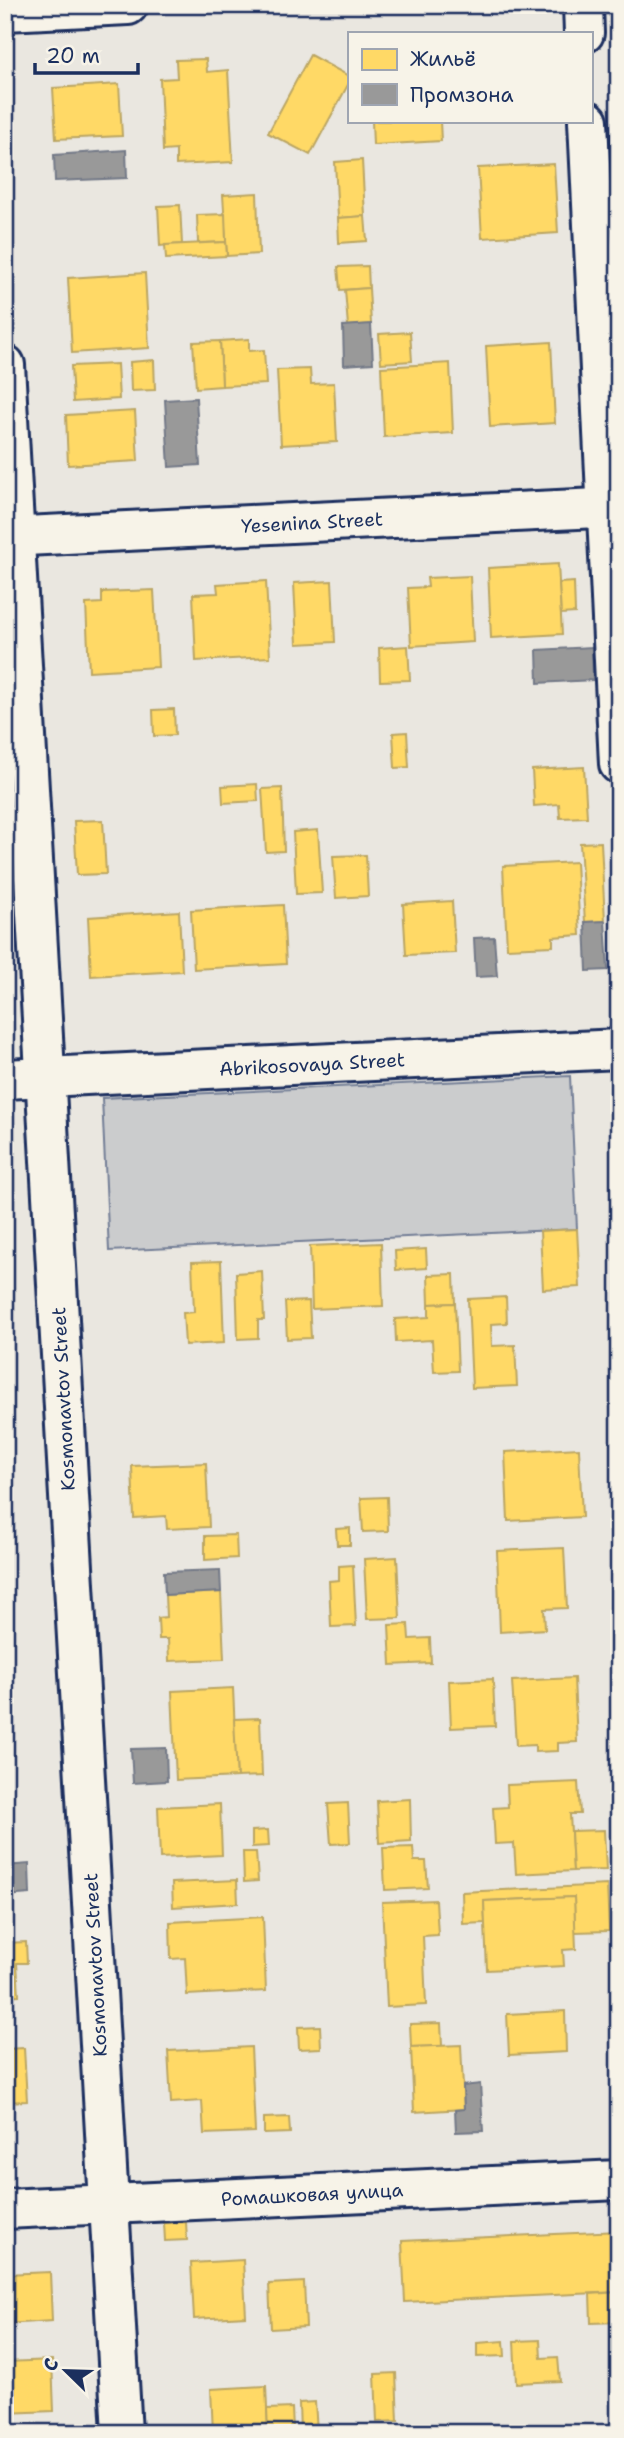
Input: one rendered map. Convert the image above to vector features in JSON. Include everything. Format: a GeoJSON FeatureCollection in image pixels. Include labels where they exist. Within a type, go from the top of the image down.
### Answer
{"type":"FeatureCollection","features":[{"type":"Feature","properties":{"kind":"street"},"geometry":{"type":"LineString","coordinates":[[5,11],[128,5]]}},
{"type":"Feature","properties":{"kind":"street"},"geometry":{"type":"LineString","coordinates":[[583,5],[584,32]]}},
{"type":"Feature","properties":{"kind":"street"},"geometry":{"type":"LineString","coordinates":[[588,122],[613,507],[619,764]]}},
{"type":"Feature","properties":{"kind":"street","name":"Kosmonavtov Street"},"geometry":{"type":"LineString","coordinates":[[5,365],[10,536],[45,1077],[122,2433]]}},
{"type":"Feature","properties":{"kind":"street","name":"Yesenina Street"},"geometry":{"type":"LineString","coordinates":[[10,536],[613,507]]}},
{"type":"Feature","properties":{"kind":"street","name":"Abrikosovaya Street"},"geometry":{"type":"LineString","coordinates":[[5,1079],[619,1049]]}},
{"type":"Feature","properties":{"kind":"street","name":"Ромашковая улица"},"geometry":{"type":"LineString","coordinates":[[5,2209],[619,2180]]}},
{"type":"Feature","properties":{"kind":"shaded area"},"geometry":{"type":"Polygon","coordinates":[[[570,1076],[577,1229],[109,1251],[102,1098],[570,1076]]]}},
{"type":"Feature","properties":{"kind":"shaded area"},"geometry":{"type":"Polygon","coordinates":[[[5,1350],[10,1465],[5,1466],[5,1350]]]}},
{"type":"Feature","properties":{"kind":"building: Жильё"},"geometry":{"type":"Polygon","coordinates":[[[310,55],[348,75],[348,85],[310,155],[268,133],[310,55]]]}},
{"type":"Feature","properties":{"kind":"building: Жильё"},"geometry":{"type":"Polygon","coordinates":[[[206,59],[207,72],[228,70],[233,162],[176,165],[176,150],[163,151],[160,79],[177,78],[176,60],[206,59]]]}},
{"type":"Feature","properties":{"kind":"building: Жильё"},"geometry":{"type":"Polygon","coordinates":[[[119,84],[122,136],[56,139],[53,88],[119,84]]]}},
{"type":"Feature","properties":{"kind":"building: Жильё"},"geometry":{"type":"Polygon","coordinates":[[[372,122],[440,122],[441,141],[373,145],[372,122]]]}},
{"type":"Feature","properties":{"kind":"building: Жильё"},"geometry":{"type":"Polygon","coordinates":[[[362,160],[365,216],[338,218],[335,162],[362,160]]]}},
{"type":"Feature","properties":{"kind":"building: Жильё"},"geometry":{"type":"Polygon","coordinates":[[[554,164],[558,233],[482,238],[478,168],[554,164]]]}},
{"type":"Feature","properties":{"kind":"building: Жильё"},"geometry":{"type":"Polygon","coordinates":[[[257,193],[259,254],[227,256],[223,195],[257,193]]]}},
{"type":"Feature","properties":{"kind":"building: Жильё"},"geometry":{"type":"Polygon","coordinates":[[[180,205],[182,244],[160,246],[158,206],[180,205]]]}},
{"type":"Feature","properties":{"kind":"building: Жильё"},"geometry":{"type":"Polygon","coordinates":[[[225,214],[226,242],[198,243],[197,215],[225,214]]]}},
{"type":"Feature","properties":{"kind":"building: Жильё"},"geometry":{"type":"Polygon","coordinates":[[[365,216],[367,241],[339,243],[338,218],[365,216]]]}},
{"type":"Feature","properties":{"kind":"building: Жильё"},"geometry":{"type":"Polygon","coordinates":[[[226,242],[227,256],[166,259],[165,245],[226,242]]]}},
{"type":"Feature","properties":{"kind":"building: Жильё"},"geometry":{"type":"Polygon","coordinates":[[[368,266],[369,288],[340,290],[338,267],[368,266]]]}},
{"type":"Feature","properties":{"kind":"building: Жильё"},"geometry":{"type":"Polygon","coordinates":[[[145,273],[149,348],[72,353],[68,278],[145,273]]]}},
{"type":"Feature","properties":{"kind":"building: Жильё"},"geometry":{"type":"Polygon","coordinates":[[[369,288],[371,324],[348,326],[345,290],[369,288]]]}},
{"type":"Feature","properties":{"kind":"building: Жильё"},"geometry":{"type":"Polygon","coordinates":[[[410,332],[412,361],[381,363],[379,334],[410,332]]]}},
{"type":"Feature","properties":{"kind":"building: Жильё"},"geometry":{"type":"Polygon","coordinates":[[[249,339],[249,351],[264,350],[266,384],[222,386],[220,341],[249,339]]]}},
{"type":"Feature","properties":{"kind":"building: Жильё"},"geometry":{"type":"Polygon","coordinates":[[[220,341],[222,386],[196,388],[193,342],[220,341]]]}},
{"type":"Feature","properties":{"kind":"building: Жильё"},"geometry":{"type":"Polygon","coordinates":[[[551,342],[555,423],[490,427],[486,346],[551,342]]]}},
{"type":"Feature","properties":{"kind":"building: Жильё"},"geometry":{"type":"Polygon","coordinates":[[[154,360],[155,390],[131,391],[130,362],[154,360]]]}},
{"type":"Feature","properties":{"kind":"building: Жильё"},"geometry":{"type":"Polygon","coordinates":[[[450,363],[453,433],[384,437],[381,367],[450,363]]]}},
{"type":"Feature","properties":{"kind":"building: Жильё"},"geometry":{"type":"Polygon","coordinates":[[[117,364],[119,399],[73,402],[71,366],[117,364]]]}},
{"type":"Feature","properties":{"kind":"building: Жильё"},"geometry":{"type":"Polygon","coordinates":[[[310,369],[311,384],[334,383],[337,442],[281,445],[277,370],[310,369]]]}},
{"type":"Feature","properties":{"kind":"building: Жильё"},"geometry":{"type":"Polygon","coordinates":[[[135,411],[138,461],[68,465],[66,415],[135,411]]]}},
{"type":"Feature","properties":{"kind":"building: Жильё"},"geometry":{"type":"Polygon","coordinates":[[[558,564],[562,634],[491,638],[488,568],[558,564]]]}},
{"type":"Feature","properties":{"kind":"building: Жильё"},"geometry":{"type":"Polygon","coordinates":[[[470,576],[473,642],[411,646],[408,588],[428,587],[427,578],[470,576]]]}},
{"type":"Feature","properties":{"kind":"building: Жильё"},"geometry":{"type":"Polygon","coordinates":[[[266,581],[270,657],[196,661],[193,594],[218,593],[217,584],[266,581]]]}},
{"type":"Feature","properties":{"kind":"building: Жильё"},"geometry":{"type":"Polygon","coordinates":[[[332,581],[335,642],[297,644],[294,583],[332,581]]]}},
{"type":"Feature","properties":{"kind":"building: Жильё"},"geometry":{"type":"Polygon","coordinates":[[[574,582],[575,613],[561,614],[559,583],[574,582]]]}},
{"type":"Feature","properties":{"kind":"building: Жильё"},"geometry":{"type":"Polygon","coordinates":[[[154,590],[158,667],[89,671],[86,604],[102,603],[102,592],[154,590]]]}},
{"type":"Feature","properties":{"kind":"building: Жильё"},"geometry":{"type":"Polygon","coordinates":[[[408,646],[410,680],[380,681],[379,648],[408,646]]]}},
{"type":"Feature","properties":{"kind":"building: Жильё"},"geometry":{"type":"Polygon","coordinates":[[[174,709],[175,735],[154,736],[153,710],[174,709]]]}},
{"type":"Feature","properties":{"kind":"building: Жильё"},"geometry":{"type":"Polygon","coordinates":[[[407,732],[409,767],[395,768],[393,733],[407,732]]]}},
{"type":"Feature","properties":{"kind":"building: Жильё"},"geometry":{"type":"Polygon","coordinates":[[[584,767],[587,817],[560,818],[559,804],[534,806],[532,770],[584,767]]]}},
{"type":"Feature","properties":{"kind":"building: Жильё"},"geometry":{"type":"Polygon","coordinates":[[[257,784],[258,801],[223,803],[222,786],[257,784]]]}},
{"type":"Feature","properties":{"kind":"building: Жильё"},"geometry":{"type":"Polygon","coordinates":[[[282,788],[284,851],[266,852],[262,789],[282,788]]]}},
{"type":"Feature","properties":{"kind":"building: Жильё"},"geometry":{"type":"Polygon","coordinates":[[[103,820],[106,874],[77,875],[74,821],[103,820]]]}},
{"type":"Feature","properties":{"kind":"building: Жильё"},"geometry":{"type":"Polygon","coordinates":[[[318,830],[322,893],[296,894],[293,832],[318,830]]]}},
{"type":"Feature","properties":{"kind":"building: Жильё"},"geometry":{"type":"Polygon","coordinates":[[[601,842],[605,921],[585,922],[580,843],[601,842]]]}},
{"type":"Feature","properties":{"kind":"building: Жильё"},"geometry":{"type":"Polygon","coordinates":[[[366,855],[368,896],[336,898],[333,856],[366,855]]]}},
{"type":"Feature","properties":{"kind":"building: Жильё"},"geometry":{"type":"Polygon","coordinates":[[[576,862],[580,935],[553,937],[553,946],[507,948],[503,866],[576,862]]]}},
{"type":"Feature","properties":{"kind":"building: Жильё"},"geometry":{"type":"Polygon","coordinates":[[[452,901],[455,953],[406,955],[403,904],[452,901]]]}},
{"type":"Feature","properties":{"kind":"building: Жильё"},"geometry":{"type":"Polygon","coordinates":[[[283,905],[286,964],[194,969],[191,910],[283,905]]]}},
{"type":"Feature","properties":{"kind":"building: Жильё"},"geometry":{"type":"Polygon","coordinates":[[[179,911],[182,971],[91,976],[88,917],[179,911]]]}},
{"type":"Feature","properties":{"kind":"building: Жильё"},"geometry":{"type":"Polygon","coordinates":[[[577,1229],[580,1287],[543,1289],[540,1231],[577,1229]]]}},
{"type":"Feature","properties":{"kind":"building: Жильё"},"geometry":{"type":"Polygon","coordinates":[[[381,1243],[383,1306],[312,1309],[310,1246],[381,1243]]]}},
{"type":"Feature","properties":{"kind":"building: Жильё"},"geometry":{"type":"Polygon","coordinates":[[[426,1249],[427,1268],[396,1270],[395,1251],[426,1249]]]}},
{"type":"Feature","properties":{"kind":"building: Жильё"},"geometry":{"type":"Polygon","coordinates":[[[221,1261],[224,1343],[185,1345],[183,1313],[194,1312],[192,1262],[221,1261]]]}},
{"type":"Feature","properties":{"kind":"building: Жильё"},"geometry":{"type":"Polygon","coordinates":[[[262,1271],[264,1320],[258,1320],[258,1338],[238,1339],[236,1273],[262,1271]]]}},
{"type":"Feature","properties":{"kind":"building: Жильё"},"geometry":{"type":"Polygon","coordinates":[[[454,1274],[455,1303],[429,1304],[428,1275],[454,1274]]]}},
{"type":"Feature","properties":{"kind":"building: Жильё"},"geometry":{"type":"Polygon","coordinates":[[[506,1297],[507,1323],[491,1324],[492,1346],[515,1345],[517,1386],[472,1388],[468,1299],[506,1297]]]}},
{"type":"Feature","properties":{"kind":"building: Жильё"},"geometry":{"type":"Polygon","coordinates":[[[309,1301],[311,1338],[287,1339],[285,1302],[309,1301]]]}},
{"type":"Feature","properties":{"kind":"building: Жильё"},"geometry":{"type":"Polygon","coordinates":[[[455,1303],[458,1371],[434,1372],[432,1340],[396,1342],[395,1319],[429,1317],[429,1304],[455,1303]]]}},
{"type":"Feature","properties":{"kind":"building: Жильё"},"geometry":{"type":"Polygon","coordinates":[[[579,1448],[582,1517],[508,1521],[505,1452],[579,1448]]]}},
{"type":"Feature","properties":{"kind":"building: Жильё"},"geometry":{"type":"Polygon","coordinates":[[[206,1463],[209,1527],[167,1529],[166,1516],[134,1518],[132,1466],[206,1463]]]}},
{"type":"Feature","properties":{"kind":"building: Жильё"},"geometry":{"type":"Polygon","coordinates":[[[387,1497],[388,1531],[363,1532],[361,1498],[387,1497]]]}},
{"type":"Feature","properties":{"kind":"building: Жильё"},"geometry":{"type":"Polygon","coordinates":[[[350,1528],[350,1545],[337,1545],[336,1529],[350,1528]]]}},
{"type":"Feature","properties":{"kind":"building: Жильё"},"geometry":{"type":"Polygon","coordinates":[[[236,1535],[237,1558],[205,1560],[205,1536],[236,1535]]]}},
{"type":"Feature","properties":{"kind":"building: Жильё"},"geometry":{"type":"Polygon","coordinates":[[[564,1548],[567,1608],[544,1609],[545,1629],[500,1632],[497,1551],[564,1548]]]}},
{"type":"Feature","properties":{"kind":"building: Жильё"},"geometry":{"type":"Polygon","coordinates":[[[397,1557],[400,1618],[367,1619],[364,1559],[397,1557]]]}},
{"type":"Feature","properties":{"kind":"building: Жильё"},"geometry":{"type":"Polygon","coordinates":[[[353,1565],[356,1626],[331,1627],[329,1581],[339,1580],[339,1566],[353,1565]]]}},
{"type":"Feature","properties":{"kind":"building: Жильё"},"geometry":{"type":"Polygon","coordinates":[[[221,1592],[224,1659],[169,1661],[168,1639],[159,1639],[158,1618],[166,1617],[165,1595],[221,1592]]]}},
{"type":"Feature","properties":{"kind":"building: Жильё"},"geometry":{"type":"Polygon","coordinates":[[[408,1624],[409,1639],[430,1638],[431,1663],[391,1665],[389,1625],[408,1624]]]}},
{"type":"Feature","properties":{"kind":"building: Жильё"},"geometry":{"type":"Polygon","coordinates":[[[574,1678],[577,1742],[558,1743],[558,1751],[535,1752],[535,1745],[516,1746],[512,1681],[574,1678]]]}},
{"type":"Feature","properties":{"kind":"building: Жильё"},"geometry":{"type":"Polygon","coordinates":[[[493,1679],[495,1726],[451,1728],[449,1681],[493,1679]]]}},
{"type":"Feature","properties":{"kind":"building: Жильё"},"geometry":{"type":"Polygon","coordinates":[[[233,1688],[237,1777],[176,1780],[172,1691],[233,1688]]]}},
{"type":"Feature","properties":{"kind":"building: Жильё"},"geometry":{"type":"Polygon","coordinates":[[[260,1718],[262,1776],[237,1777],[234,1719],[260,1718]]]}},
{"type":"Feature","properties":{"kind":"building: Жильё"},"geometry":{"type":"Polygon","coordinates":[[[5,1732],[8,1732],[9,1770],[5,1771],[5,1732]]]}},
{"type":"Feature","properties":{"kind":"building: Жильё"},"geometry":{"type":"Polygon","coordinates":[[[578,1782],[580,1814],[570,1814],[573,1871],[516,1874],[514,1843],[495,1844],[493,1808],[508,1807],[507,1785],[578,1782]]]}},
{"type":"Feature","properties":{"kind":"building: Жильё"},"geometry":{"type":"Polygon","coordinates":[[[410,1799],[411,1841],[379,1843],[377,1801],[410,1799]]]}},
{"type":"Feature","properties":{"kind":"building: Жильё"},"geometry":{"type":"Polygon","coordinates":[[[348,1803],[350,1843],[331,1844],[328,1804],[348,1803]]]}},
{"type":"Feature","properties":{"kind":"building: Жильё"},"geometry":{"type":"Polygon","coordinates":[[[220,1804],[222,1855],[160,1858],[158,1807],[220,1804]]]}},
{"type":"Feature","properties":{"kind":"building: Жильё"},"geometry":{"type":"Polygon","coordinates":[[[268,1830],[269,1846],[252,1847],[252,1831],[268,1830]]]}},
{"type":"Feature","properties":{"kind":"building: Жильё"},"geometry":{"type":"Polygon","coordinates":[[[604,1830],[606,1870],[573,1871],[571,1831],[604,1830]]]}},
{"type":"Feature","properties":{"kind":"building: Жильё"},"geometry":{"type":"Polygon","coordinates":[[[413,1847],[414,1861],[426,1861],[428,1888],[385,1890],[383,1848],[413,1847]]]}},
{"type":"Feature","properties":{"kind":"building: Жильё"},"geometry":{"type":"Polygon","coordinates":[[[243,1852],[256,1852],[258,1881],[244,1882],[243,1852]]]}},
{"type":"Feature","properties":{"kind":"building: Жильё"},"geometry":{"type":"Polygon","coordinates":[[[237,1880],[238,1903],[173,1907],[172,1883],[237,1880]]]}},
{"type":"Feature","properties":{"kind":"building: Жильё"},"geometry":{"type":"Polygon","coordinates":[[[607,1885],[609,1931],[575,1932],[574,1897],[484,1901],[485,1923],[463,1924],[462,1892],[607,1885]]]}},
{"type":"Feature","properties":{"kind":"building: Жильё"},"geometry":{"type":"Polygon","coordinates":[[[574,1897],[576,1949],[563,1950],[564,1966],[487,1970],[484,1901],[574,1897]]]}},
{"type":"Feature","properties":{"kind":"building: Жильё"},"geometry":{"type":"Polygon","coordinates":[[[436,1900],[438,1935],[423,1936],[426,2005],[387,2007],[382,1902],[436,1900]]]}},
{"type":"Feature","properties":{"kind":"building: Жильё"},"geometry":{"type":"Polygon","coordinates":[[[263,1917],[266,1991],[187,1995],[185,1958],[171,1959],[170,1922],[263,1917]]]}},
{"type":"Feature","properties":{"kind":"building: Жильё"},"geometry":{"type":"Polygon","coordinates":[[[26,1942],[27,1963],[17,1963],[19,1995],[5,1996],[5,1943],[26,1942]]]}},
{"type":"Feature","properties":{"kind":"building: Жильё"},"geometry":{"type":"Polygon","coordinates":[[[565,2011],[566,2052],[509,2055],[507,2014],[565,2011]]]}},
{"type":"Feature","properties":{"kind":"building: Жильё"},"geometry":{"type":"Polygon","coordinates":[[[441,2023],[442,2046],[411,2047],[410,2024],[441,2023]]]}},
{"type":"Feature","properties":{"kind":"building: Жильё"},"geometry":{"type":"Polygon","coordinates":[[[320,2026],[321,2048],[299,2049],[298,2027],[320,2026]]]}},
{"type":"Feature","properties":{"kind":"building: Жильё"},"geometry":{"type":"Polygon","coordinates":[[[461,2045],[464,2109],[414,2112],[411,2047],[461,2045]]]}},
{"type":"Feature","properties":{"kind":"building: Жильё"},"geometry":{"type":"Polygon","coordinates":[[[251,2047],[255,2132],[204,2134],[202,2101],[171,2103],[168,2051],[251,2047]]]}},
{"type":"Feature","properties":{"kind":"building: Жильё"},"geometry":{"type":"Polygon","coordinates":[[[24,2048],[27,2101],[5,2102],[5,2049],[24,2048]]]}},
{"type":"Feature","properties":{"kind":"building: Жильё"},"geometry":{"type":"Polygon","coordinates":[[[289,2117],[290,2133],[264,2134],[264,2118],[289,2117]]]}},
{"type":"Feature","properties":{"kind":"building: Жильё"},"geometry":{"type":"Polygon","coordinates":[[[186,2222],[187,2240],[165,2241],[164,2223],[186,2222]]]}},
{"type":"Feature","properties":{"kind":"building: Жильё"},"geometry":{"type":"Polygon","coordinates":[[[619,2231],[619,2292],[405,2302],[402,2241],[619,2231]]]}},
{"type":"Feature","properties":{"kind":"building: Жильё"},"geometry":{"type":"Polygon","coordinates":[[[243,2260],[246,2316],[194,2319],[191,2263],[243,2260]]]}},
{"type":"Feature","properties":{"kind":"building: Жильё"},"geometry":{"type":"Polygon","coordinates":[[[50,2272],[52,2321],[5,2324],[5,2274],[50,2272]]]}},
{"type":"Feature","properties":{"kind":"building: Жильё"},"geometry":{"type":"Polygon","coordinates":[[[304,2282],[306,2327],[271,2329],[269,2284],[304,2282]]]}},
{"type":"Feature","properties":{"kind":"building: Жильё"},"geometry":{"type":"Polygon","coordinates":[[[619,2292],[619,2322],[591,2323],[590,2294],[619,2292]]]}},
{"type":"Feature","properties":{"kind":"building: Жильё"},"geometry":{"type":"Polygon","coordinates":[[[540,2340],[541,2358],[558,2357],[560,2381],[516,2383],[514,2341],[540,2340]]]}},
{"type":"Feature","properties":{"kind":"building: Жильё"},"geometry":{"type":"Polygon","coordinates":[[[504,2341],[505,2356],[477,2357],[477,2343],[504,2341]]]}},
{"type":"Feature","properties":{"kind":"building: Жильё"},"geometry":{"type":"Polygon","coordinates":[[[52,2360],[54,2411],[5,2413],[5,2362],[52,2360]]]}},
{"type":"Feature","properties":{"kind":"building: Жильё"},"geometry":{"type":"Polygon","coordinates":[[[396,2373],[398,2421],[377,2422],[375,2374],[396,2373]]]}},
{"type":"Feature","properties":{"kind":"building: Жильё"},"geometry":{"type":"Polygon","coordinates":[[[266,2386],[268,2431],[213,2433],[211,2389],[266,2386]]]}},
{"type":"Feature","properties":{"kind":"building: Жильё"},"geometry":{"type":"Polygon","coordinates":[[[315,2402],[317,2431],[300,2432],[299,2403],[315,2402]]]}},
{"type":"Feature","properties":{"kind":"building: Жильё"},"geometry":{"type":"Polygon","coordinates":[[[292,2408],[293,2429],[268,2431],[267,2409],[292,2408]]]}},
{"type":"Feature","properties":{"kind":"building: Промзона"},"geometry":{"type":"Polygon","coordinates":[[[126,150],[127,178],[55,181],[54,155],[126,150]]]}},
{"type":"Feature","properties":{"kind":"building: Промзона"},"geometry":{"type":"Polygon","coordinates":[[[371,324],[373,363],[344,365],[343,326],[371,324]]]}},
{"type":"Feature","properties":{"kind":"building: Промзона"},"geometry":{"type":"Polygon","coordinates":[[[196,398],[200,465],[169,467],[165,400],[196,398]]]}},
{"type":"Feature","properties":{"kind":"building: Промзона"},"geometry":{"type":"Polygon","coordinates":[[[592,647],[593,680],[538,683],[537,650],[592,647]]]}},
{"type":"Feature","properties":{"kind":"building: Промзона"},"geometry":{"type":"Polygon","coordinates":[[[605,921],[608,970],[587,971],[585,922],[605,921]]]}},
{"type":"Feature","properties":{"kind":"building: Промзона"},"geometry":{"type":"Polygon","coordinates":[[[494,937],[497,976],[476,977],[474,938],[494,937]]]}},
{"type":"Feature","properties":{"kind":"building: Промзона"},"geometry":{"type":"Polygon","coordinates":[[[220,1570],[221,1592],[165,1595],[164,1572],[220,1570]]]}},
{"type":"Feature","properties":{"kind":"building: Промзона"},"geometry":{"type":"Polygon","coordinates":[[[166,1748],[167,1781],[133,1783],[131,1749],[166,1748]]]}},
{"type":"Feature","properties":{"kind":"building: Промзона"},"geometry":{"type":"Polygon","coordinates":[[[29,1864],[30,1894],[5,1896],[5,1866],[29,1864]]]}},
{"type":"Feature","properties":{"kind":"building: Промзона"},"geometry":{"type":"Polygon","coordinates":[[[480,2084],[483,2131],[456,2132],[455,2110],[464,2109],[463,2086],[480,2084]]]}}]}
